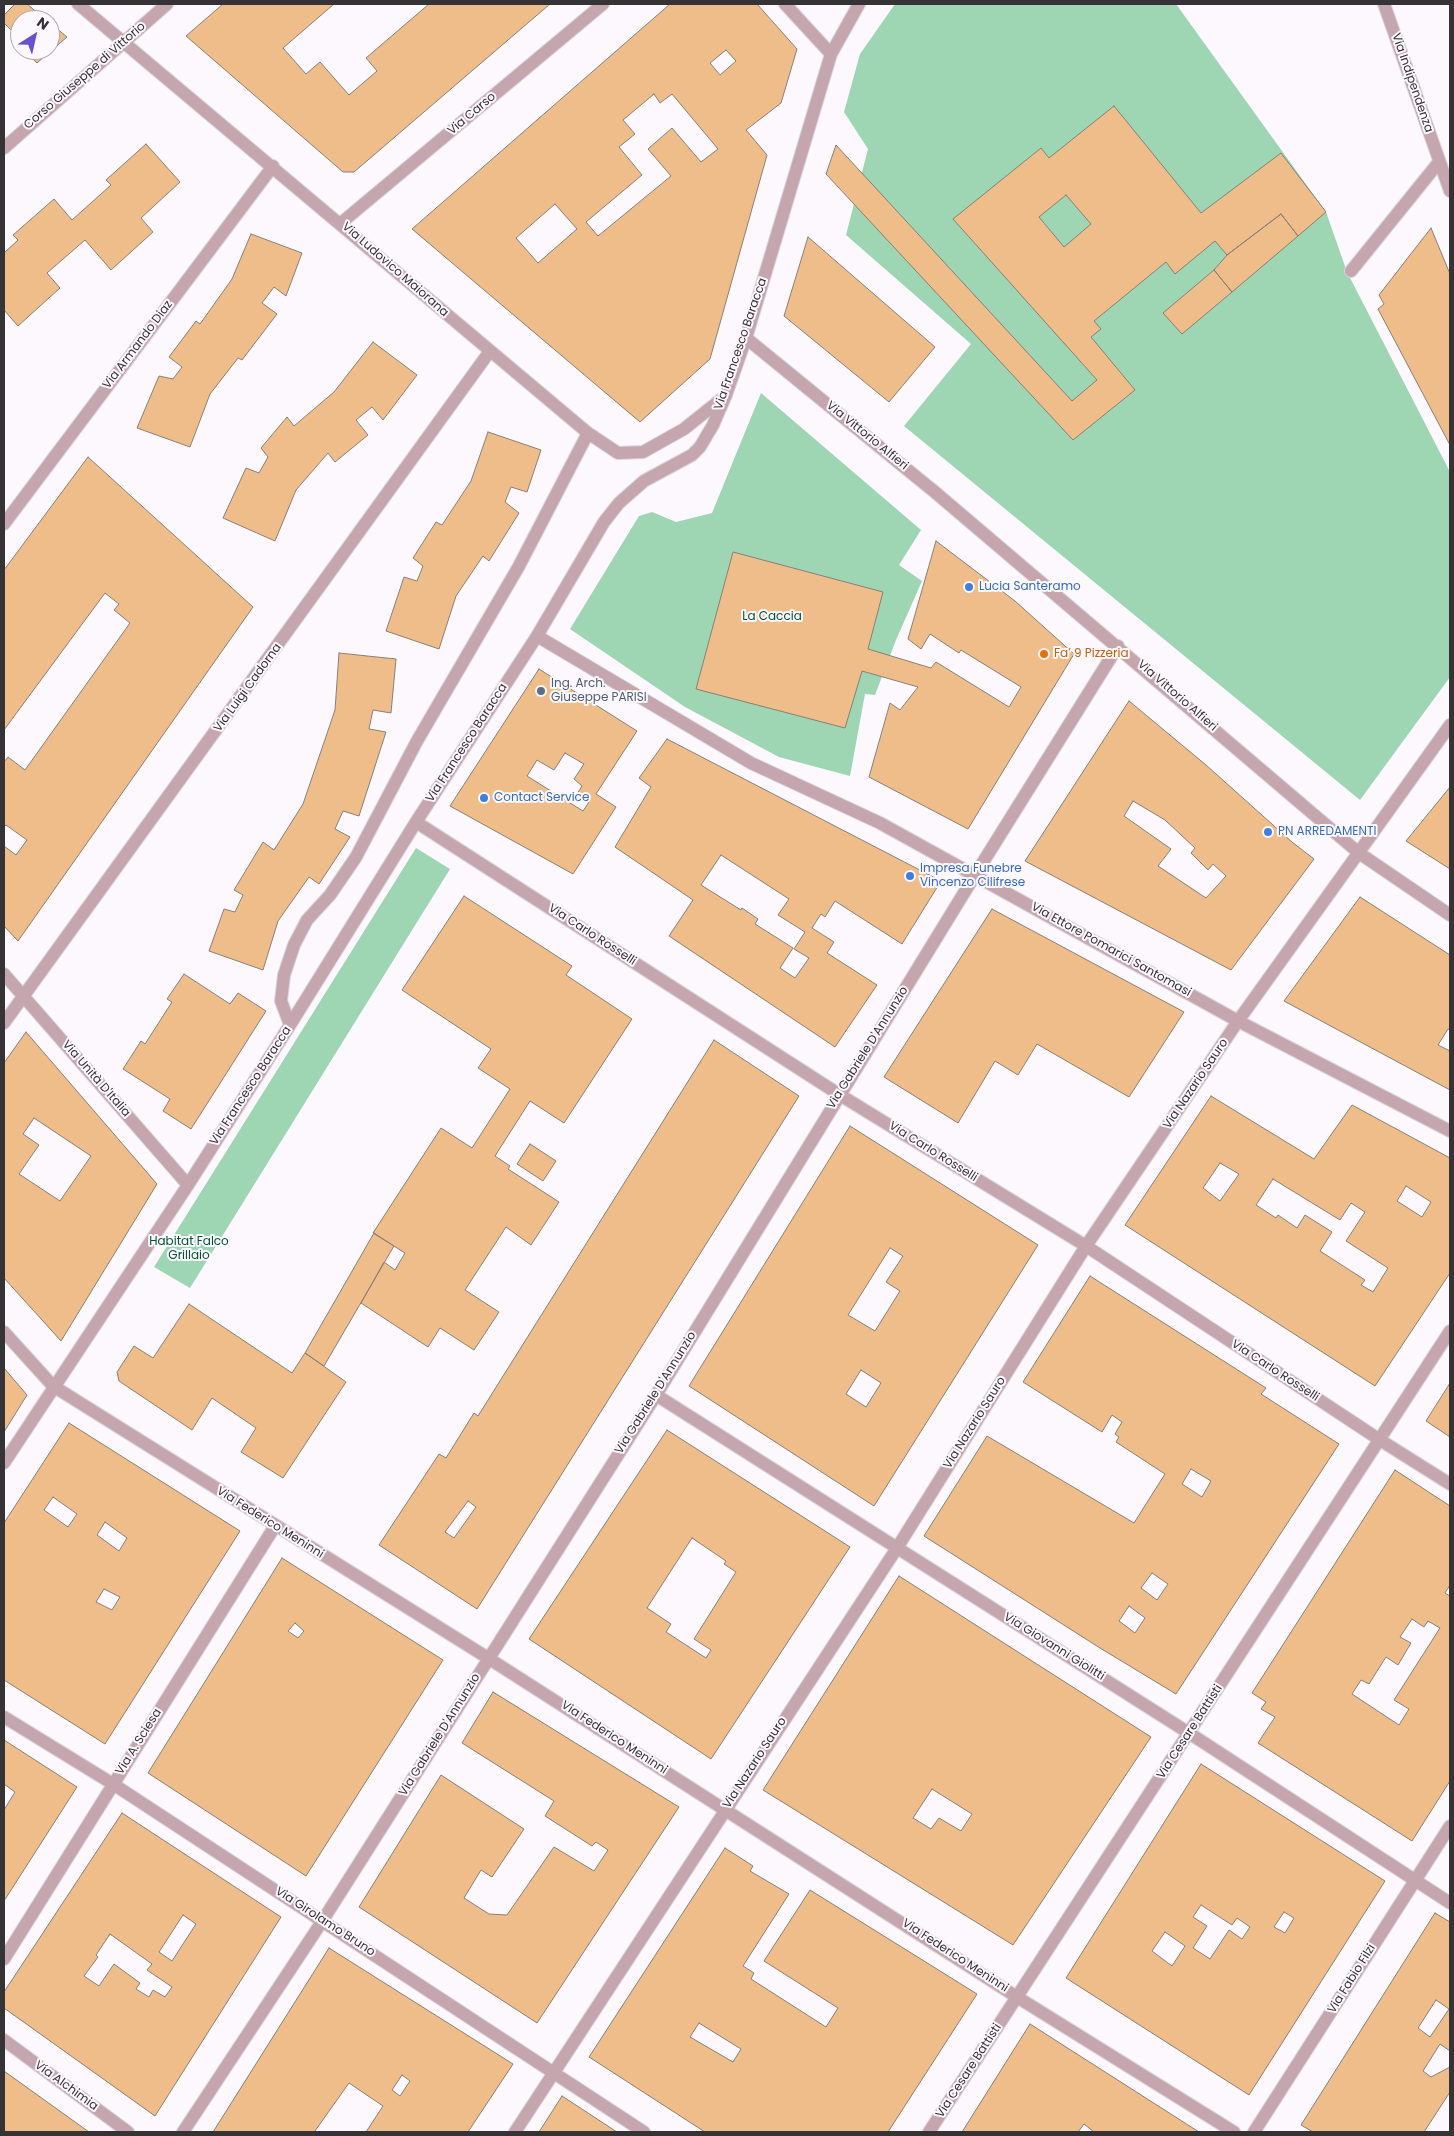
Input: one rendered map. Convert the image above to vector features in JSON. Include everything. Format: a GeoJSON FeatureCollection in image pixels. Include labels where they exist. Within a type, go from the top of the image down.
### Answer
{"type":"FeatureCollection","features":[{"type":"Feature","properties":{"kind":"street","name":"Via Ludovico Maiorana"},"geometry":{"type":"LineString","coordinates":[[78,4],[273,166],[588,433],[618,453],[643,452],[684,430],[726,395]]}},
{"type":"Feature","properties":{"kind":"street","name":"Corso Giuseppe di Vittorio"},"geometry":{"type":"LineString","coordinates":[[4,148],[167,4]]}},
{"type":"Feature","properties":{"kind":"street","name":"Via Carso"},"geometry":{"type":"LineString","coordinates":[[341,224],[603,4]]}},
{"type":"Feature","properties":{"kind":"street"},"geometry":{"type":"LineString","coordinates":[[785,4],[831,54]]}},
{"type":"Feature","properties":{"kind":"street","name":"Via Francesco Baracca"},"geometry":{"type":"LineString","coordinates":[[4,1463],[53,1386],[188,1185],[416,822],[537,636],[610,513],[644,481],[692,455],[700,447],[713,425],[726,395],[746,338],[831,54],[859,4]]}},
{"type":"Feature","properties":{"kind":"street","name":"Via Indipendenza"},"geometry":{"type":"LineString","coordinates":[[1384,4],[1450,191]]}},
{"type":"Feature","properties":{"kind":"street"},"geometry":{"type":"LineString","coordinates":[[1352,270],[1439,162]]}},
{"type":"Feature","properties":{"kind":"street","name":"Via Armando Diaz"},"geometry":{"type":"LineString","coordinates":[[4,524],[273,166]]}},
{"type":"Feature","properties":{"kind":"street","name":"Via Vittorio Alfieri"},"geometry":{"type":"LineString","coordinates":[[746,338],[936,493],[1359,853],[1450,915]]}},
{"type":"Feature","properties":{"kind":"street","name":"Via Luigi Cadorna"},"geometry":{"type":"LineString","coordinates":[[4,1023],[490,351]]}},
{"type":"Feature","properties":{"kind":"street"},"geometry":{"type":"LineString","coordinates":[[290,1025],[281,1001],[284,975],[294,945],[307,920],[330,895],[356,857],[417,740],[519,566],[588,433]]}},
{"type":"Feature","properties":{"kind":"street","name":"Via Ettore Pomarici Santomasi"},"geometry":{"type":"LineString","coordinates":[[537,636],[751,763],[880,823],[1238,1021],[1450,1131]]}},
{"type":"Feature","properties":{"kind":"street","name":"Via Gabriele D'Annunzio"},"geometry":{"type":"LineString","coordinates":[[183,2132],[323,1920],[656,1396],[975,875],[1118,646]]}},
{"type":"Feature","properties":{"kind":"street","name":"Via Nazario Sauro"},"geometry":{"type":"LineString","coordinates":[[515,2132],[897,1548],[1086,1246],[1238,1021],[1450,725]]}},
{"type":"Feature","properties":{"kind":"street","name":"Via Carlo Rosselli"},"geometry":{"type":"LineString","coordinates":[[416,822],[840,1095],[1086,1246],[1450,1484]]}},
{"type":"Feature","properties":{"kind":"street","name":"Via Unità D'Italia"},"geometry":{"type":"LineString","coordinates":[[4,974],[188,1185]]}},
{"type":"Feature","properties":{"kind":"street","name":"Via Cesare Battisti"},"geometry":{"type":"LineString","coordinates":[[929,2132],[1450,1331]]}},
{"type":"Feature","properties":{"kind":"street","name":"Via Federico Meninni"},"geometry":{"type":"LineString","coordinates":[[4,1332],[53,1386],[488,1658],[1017,1996],[1234,2132]]}},
{"type":"Feature","properties":{"kind":"street","name":"Via Giovanni Giolitti"},"geometry":{"type":"LineString","coordinates":[[656,1396],[1189,1733],[1450,1903]]}},
{"type":"Feature","properties":{"kind":"street","name":"Via A. Sciesa"},"geometry":{"type":"LineString","coordinates":[[4,1959],[275,1526]]}},
{"type":"Feature","properties":{"kind":"street","name":"Via Girolamo Bruno"},"geometry":{"type":"LineString","coordinates":[[4,1716],[323,1920],[644,2132]]}},
{"type":"Feature","properties":{"kind":"street","name":"Via Fabio Filzi"},"geometry":{"type":"LineString","coordinates":[[1254,2132],[1450,1826]]}},
{"type":"Feature","properties":{"kind":"street","name":"Vía Alchimia"},"geometry":{"type":"LineString","coordinates":[[4,2040],[128,2132]]}},
{"type":"Feature","properties":{"kind":"green space"},"geometry":{"type":"Polygon","coordinates":[[[895,4],[1176,4],[1326,212],[1347,272],[1450,472],[1450,677],[1360,800],[904,426],[971,344],[846,235],[868,149],[844,112],[860,54],[895,4]]]}},
{"type":"Feature","properties":{"kind":"green space","name":"La Caccia"},"geometry":{"type":"Polygon","coordinates":[[[761,393],[921,530],[899,565],[922,581],[896,640],[875,695],[865,694],[850,776],[779,757],[685,707],[570,629],[639,516],[652,512],[676,522],[712,513],[761,393]]]}},
{"type":"Feature","properties":{"kind":"green space","name":"Habitat Falco Grillaio"},"geometry":{"type":"Polygon","coordinates":[[[416,848],[450,869],[190,1288],[154,1267],[416,848]]]}},
{"type":"Feature","properties":{"kind":"building"},"geometry":{"type":"Polygon","coordinates":[[[15,4],[27,4],[34,10],[10,10],[10,29],[4,23],[4,15],[15,4]]]}},
{"type":"Feature","properties":{"kind":"building"},"geometry":{"type":"Polygon","coordinates":[[[223,4],[334,4],[283,48],[306,74],[320,62],[349,95],[377,71],[366,58],[429,4],[550,4],[354,172],[343,172],[186,36],[223,4]]]}},
{"type":"Feature","properties":{"kind":"building"},"geometry":{"type":"Polygon","coordinates":[[[670,4],[757,4],[797,49],[781,103],[746,130],[767,155],[710,359],[640,422],[412,229],[670,4]],[[726,50],[710,63],[720,75],[736,61],[726,50]],[[654,94],[623,120],[635,134],[619,147],[642,175],[586,222],[598,236],[671,176],[648,149],[672,128],[701,162],[718,149],[672,94],[660,103],[654,94]],[[555,204],[516,238],[538,263],[577,229],[555,204]]]}},
{"type":"Feature","properties":{"kind":"building"},"geometry":{"type":"Polygon","coordinates":[[[60,31],[67,37],[60,43],[60,31]]]}},
{"type":"Feature","properties":{"kind":"building"},"geometry":{"type":"Polygon","coordinates":[[[1114,106],[1201,213],[1281,153],[1326,212],[1298,236],[1281,214],[1227,255],[1215,241],[1175,274],[1166,262],[1094,321],[1101,329],[1091,337],[1135,390],[1073,440],[826,174],[836,145],[1072,401],[1097,380],[953,219],[1041,148],[1049,158],[1114,106]],[[1066,195],[1039,217],[1064,247],[1091,224],[1066,195]]]}},
{"type":"Feature","properties":{"kind":"building"},"geometry":{"type":"Polygon","coordinates":[[[146,144],[180,182],[141,218],[153,232],[111,270],[85,240],[47,273],[60,288],[18,326],[4,310],[4,253],[18,240],[13,235],[54,199],[72,220],[111,185],[106,180],[146,144]]]}},
{"type":"Feature","properties":{"kind":"building"},"geometry":{"type":"Polygon","coordinates":[[[1281,214],[1298,236],[1232,292],[1214,270],[1227,255],[1281,214]]]}},
{"type":"Feature","properties":{"kind":"building"},"geometry":{"type":"Polygon","coordinates":[[[1431,228],[1450,274],[1450,445],[1378,309],[1384,304],[1379,295],[1431,228]]]}},
{"type":"Feature","properties":{"kind":"building"},"geometry":{"type":"Polygon","coordinates":[[[251,234],[302,253],[286,296],[274,287],[262,303],[277,314],[242,360],[238,358],[210,394],[190,447],[137,428],[159,376],[173,379],[182,367],[169,357],[196,321],[200,324],[232,279],[251,234]]]}},
{"type":"Feature","properties":{"kind":"building"},"geometry":{"type":"Polygon","coordinates":[[[808,237],[935,347],[889,402],[784,316],[808,237]]]}},
{"type":"Feature","properties":{"kind":"building"},"geometry":{"type":"Polygon","coordinates":[[[1214,270],[1232,292],[1182,334],[1163,313],[1214,270]]]}},
{"type":"Feature","properties":{"kind":"building"},"geometry":{"type":"Polygon","coordinates":[[[373,342],[417,375],[383,420],[372,407],[356,420],[368,435],[335,462],[328,453],[296,490],[275,541],[223,518],[246,468],[259,473],[268,457],[261,448],[287,417],[294,426],[334,392],[373,342]]]}},
{"type":"Feature","properties":{"kind":"building"},"geometry":{"type":"Polygon","coordinates":[[[488,432],[541,450],[527,492],[511,487],[505,502],[519,513],[489,561],[483,556],[456,596],[439,649],[386,631],[404,577],[417,581],[423,566],[413,558],[436,522],[442,525],[471,481],[488,432]]]}},
{"type":"Feature","properties":{"kind":"building"},"geometry":{"type":"Polygon","coordinates":[[[88,457],[253,607],[18,941],[4,926],[4,846],[16,855],[27,840],[6,825],[4,827],[4,762],[8,757],[25,770],[130,623],[114,610],[119,604],[105,593],[4,730],[4,570],[88,457]]]}},
{"type":"Feature","properties":{"kind":"building"},"geometry":{"type":"Polygon","coordinates":[[[936,541],[1015,601],[1074,654],[968,829],[869,777],[890,703],[900,710],[918,687],[862,671],[845,728],[696,689],[733,552],[883,592],[868,649],[931,668],[936,662],[1009,707],[1021,687],[961,650],[959,653],[930,634],[921,649],[908,639],[936,541]]]}},
{"type":"Feature","properties":{"kind":"building"},"geometry":{"type":"Polygon","coordinates":[[[339,653],[396,659],[391,713],[373,710],[369,729],[386,732],[359,816],[343,811],[335,829],[350,837],[319,884],[309,877],[278,921],[263,970],[209,951],[224,909],[235,912],[243,895],[234,890],[263,842],[274,850],[303,804],[335,710],[339,653]]]}},
{"type":"Feature","properties":{"kind":"building"},"geometry":{"type":"Polygon","coordinates":[[[539,669],[637,731],[596,794],[616,807],[573,874],[450,806],[539,669]],[[565,753],[554,770],[537,760],[527,776],[583,811],[589,802],[577,794],[582,786],[574,779],[584,764],[565,753]]]}},
{"type":"Feature","properties":{"kind":"building"},"geometry":{"type":"Polygon","coordinates":[[[1129,701],[1314,859],[1231,970],[1025,861],[1129,701]],[[1133,801],[1124,816],[1171,849],[1158,866],[1206,898],[1226,876],[1213,864],[1208,870],[1191,853],[1195,848],[1165,820],[1133,801]]]}},
{"type":"Feature","properties":{"kind":"building"},"geometry":{"type":"Polygon","coordinates":[[[667,739],[941,881],[902,944],[835,901],[825,917],[821,914],[812,928],[834,942],[827,953],[877,985],[835,1047],[669,936],[693,900],[615,847],[651,787],[639,778],[667,739]],[[721,855],[701,885],[741,910],[742,908],[758,919],[755,924],[793,948],[780,968],[795,978],[809,958],[794,949],[805,932],[778,915],[789,899],[721,855]]]}},
{"type":"Feature","properties":{"kind":"building"},"geometry":{"type":"Polygon","coordinates":[[[1450,787],[1450,869],[1406,841],[1450,787]]]}},
{"type":"Feature","properties":{"kind":"building"},"geometry":{"type":"Polygon","coordinates":[[[464,896],[572,966],[566,975],[632,1019],[564,1123],[530,1101],[495,1156],[510,1166],[508,1169],[559,1202],[531,1245],[506,1227],[465,1290],[499,1312],[474,1350],[440,1328],[428,1347],[361,1303],[384,1262],[395,1270],[405,1253],[373,1233],[441,1128],[472,1148],[510,1089],[478,1068],[491,1049],[402,990],[464,896]]]}},
{"type":"Feature","properties":{"kind":"building"},"geometry":{"type":"Polygon","coordinates":[[[1360,897],[1450,955],[1450,1030],[1448,1029],[1438,1045],[1450,1051],[1450,1090],[1284,1001],[1360,897]]]}},
{"type":"Feature","properties":{"kind":"building"},"geometry":{"type":"Polygon","coordinates":[[[992,909],[1184,1012],[1129,1097],[1037,1044],[1018,1075],[995,1061],[958,1123],[884,1077],[992,909]]]}},
{"type":"Feature","properties":{"kind":"building"},"geometry":{"type":"Polygon","coordinates":[[[184,974],[230,1004],[238,993],[266,1011],[191,1129],[163,1111],[170,1099],[123,1069],[141,1041],[145,1044],[172,1002],[167,999],[184,974]]]}},
{"type":"Feature","properties":{"kind":"building"},"geometry":{"type":"Polygon","coordinates":[[[26,1032],[157,1184],[61,1341],[4,1278],[4,1063],[26,1032]],[[34,1118],[23,1134],[39,1145],[19,1174],[60,1201],[91,1156],[34,1118]]]}},
{"type":"Feature","properties":{"kind":"building"},"geometry":{"type":"Polygon","coordinates":[[[714,1040],[799,1096],[477,1609],[379,1545],[439,1454],[446,1458],[474,1413],[478,1416],[714,1040]],[[468,1501],[445,1532],[454,1538],[476,1507],[468,1501]]]}},
{"type":"Feature","properties":{"kind":"building"},"geometry":{"type":"Polygon","coordinates":[[[1211,1096],[1314,1159],[1352,1105],[1450,1158],[1450,1273],[1375,1386],[1125,1225],[1211,1096]],[[1220,1163],[1203,1188],[1220,1201],[1239,1174],[1220,1163]],[[1273,1179],[1256,1205],[1276,1218],[1278,1215],[1297,1228],[1305,1215],[1332,1232],[1320,1251],[1365,1280],[1361,1285],[1373,1292],[1388,1268],[1346,1241],[1365,1212],[1351,1203],[1340,1220],[1273,1179]],[[1406,1186],[1397,1201],[1422,1217],[1431,1202],[1406,1186]]]}},
{"type":"Feature","properties":{"kind":"building"},"geometry":{"type":"Polygon","coordinates":[[[850,1126],[1038,1245],[874,1506],[689,1386],[850,1126]],[[890,1248],[848,1315],[875,1331],[900,1291],[886,1282],[903,1256],[890,1248]],[[861,1370],[846,1394],[866,1407],[881,1383],[861,1370]]]}},
{"type":"Feature","properties":{"kind":"building"},"geometry":{"type":"Polygon","coordinates":[[[530,1144],[556,1161],[543,1181],[517,1164],[530,1144]]]}},
{"type":"Feature","properties":{"kind":"building"},"geometry":{"type":"Polygon","coordinates":[[[374,1233],[394,1246],[324,1366],[305,1353],[374,1233]]]}},
{"type":"Feature","properties":{"kind":"building"},"geometry":{"type":"Polygon","coordinates":[[[1090,1276],[1266,1388],[1261,1394],[1339,1444],[1176,1694],[924,1536],[987,1436],[1134,1523],[1165,1474],[1116,1442],[1119,1437],[1115,1434],[1122,1422],[1112,1415],[1102,1432],[1023,1382],[1090,1276]],[[1191,1469],[1182,1484],[1202,1497],[1211,1481],[1191,1469]],[[1152,1573],[1141,1588],[1157,1600],[1168,1584],[1152,1573]],[[1129,1606],[1119,1621],[1135,1633],[1145,1618],[1129,1606]]]}},
{"type":"Feature","properties":{"kind":"building"},"geometry":{"type":"Polygon","coordinates":[[[189,1304],[292,1373],[305,1353],[346,1382],[283,1478],[241,1452],[256,1428],[212,1398],[192,1430],[119,1381],[117,1372],[134,1346],[153,1358],[189,1304]]]}},
{"type":"Feature","properties":{"kind":"building"},"geometry":{"type":"Polygon","coordinates":[[[4,1368],[27,1395],[4,1432],[4,1368]]]}},
{"type":"Feature","properties":{"kind":"building"},"geometry":{"type":"Polygon","coordinates":[[[1450,1383],[1450,1437],[1426,1421],[1450,1383]]]}},
{"type":"Feature","properties":{"kind":"building"},"geometry":{"type":"Polygon","coordinates":[[[69,1423],[240,1531],[105,1744],[4,1680],[4,1523],[69,1423]],[[53,1497],[44,1510],[68,1527],[77,1514],[53,1497]],[[105,1522],[97,1535],[119,1551],[127,1538],[105,1522]],[[104,1589],[96,1602],[112,1610],[120,1597],[104,1589]]]}},
{"type":"Feature","properties":{"kind":"building"},"geometry":{"type":"Polygon","coordinates":[[[667,1430],[850,1547],[711,1759],[529,1639],[667,1430]],[[692,1538],[647,1608],[671,1624],[666,1632],[706,1658],[711,1650],[694,1639],[736,1572],[724,1564],[726,1561],[692,1538]]]}},
{"type":"Feature","properties":{"kind":"building"},"geometry":{"type":"Polygon","coordinates":[[[1395,1470],[1450,1506],[1450,1585],[1445,1593],[1450,1596],[1450,1781],[1412,1841],[1258,1743],[1275,1717],[1261,1709],[1266,1702],[1252,1693],[1395,1470]],[[1412,1619],[1400,1637],[1411,1643],[1398,1665],[1386,1657],[1369,1684],[1361,1680],[1352,1694],[1399,1725],[1409,1709],[1394,1700],[1440,1628],[1428,1621],[1424,1627],[1412,1619]]]}},
{"type":"Feature","properties":{"kind":"building"},"geometry":{"type":"Polygon","coordinates":[[[282,1558],[443,1660],[306,1876],[148,1773],[282,1558]],[[295,1623],[288,1631],[298,1638],[304,1631],[295,1623]]]}},
{"type":"Feature","properties":{"kind":"building"},"geometry":{"type":"Polygon","coordinates":[[[899,1576],[1151,1737],[1013,1945],[763,1790],[899,1576]],[[932,1789],[913,1818],[931,1829],[939,1818],[961,1831],[972,1814],[932,1789]]]}},
{"type":"Feature","properties":{"kind":"building"},"geometry":{"type":"Polygon","coordinates":[[[493,1692],[679,1807],[537,2023],[359,1907],[441,1775],[524,1829],[492,1877],[481,1870],[464,1898],[489,1914],[507,1915],[554,1847],[594,1871],[608,1850],[596,1842],[592,1846],[545,1816],[554,1801],[462,1743],[493,1692]]]}},
{"type":"Feature","properties":{"kind":"building"},"geometry":{"type":"Polygon","coordinates":[[[4,1740],[77,1787],[4,1901],[4,1810],[15,1792],[4,1784],[4,1740]]]}},
{"type":"Feature","properties":{"kind":"building"},"geometry":{"type":"Polygon","coordinates":[[[1201,1764],[1385,1881],[1249,2095],[1066,1978],[1201,1764]],[[1201,1905],[1193,1917],[1207,1926],[1193,1948],[1210,1959],[1229,1930],[1242,1939],[1250,1927],[1237,1918],[1232,1925],[1201,1905]],[[1284,1912],[1274,1927],[1285,1933],[1294,1918],[1284,1912]],[[1165,1932],[1152,1951],[1172,1966],[1185,1946],[1165,1932]]]}},
{"type":"Feature","properties":{"kind":"building"},"geometry":{"type":"Polygon","coordinates":[[[122,1813],[281,1917],[155,2116],[4,2008],[4,1992],[122,1813]],[[183,1915],[159,1952],[172,1961],[196,1924],[183,1915]],[[110,1934],[96,1955],[98,1957],[84,1976],[99,1986],[114,1964],[140,1983],[136,1989],[149,1997],[153,1990],[165,1997],[172,1987],[147,1970],[152,1964],[110,1934]]]}},
{"type":"Feature","properties":{"kind":"building"},"geometry":{"type":"Polygon","coordinates":[[[725,1848],[753,1866],[750,1871],[789,1894],[743,1966],[754,1973],[751,1979],[826,2027],[838,2008],[764,1961],[810,1890],[977,1994],[888,2132],[705,2132],[589,2057],[725,1848]],[[699,2023],[690,2037],[733,2062],[741,2049],[699,2023]]]}},
{"type":"Feature","properties":{"kind":"building"},"geometry":{"type":"Polygon","coordinates":[[[1435,1913],[1450,1922],[1450,2051],[1440,2044],[1423,2071],[1431,2077],[1450,2067],[1450,2092],[1424,2132],[1313,2132],[1301,2125],[1435,1913]],[[1436,2000],[1418,2028],[1430,2037],[1449,2009],[1436,2000]]]}},
{"type":"Feature","properties":{"kind":"building"},"geometry":{"type":"Polygon","coordinates":[[[329,1948],[513,2064],[468,2132],[366,2132],[383,2106],[349,2083],[315,2131],[317,2132],[213,2132],[329,1948]],[[402,2075],[392,2090],[400,2096],[410,2081],[402,2075]]]}},
{"type":"Feature","properties":{"kind":"building"},"geometry":{"type":"Polygon","coordinates":[[[1030,2024],[1199,2132],[1094,2132],[1084,2124],[1078,2132],[962,2132],[1030,2024]]]}},
{"type":"Feature","properties":{"kind":"building"},"geometry":{"type":"Polygon","coordinates":[[[4,2071],[89,2132],[4,2132],[4,2071]]]}},
{"type":"Feature","properties":{"kind":"building"},"geometry":{"type":"Polygon","coordinates":[[[562,2096],[617,2132],[539,2132],[562,2096]]]}},
{"type":"Feature","properties":{"kind":"place","name":"Lucia Santeramo"},"geometry":{"type":"Point","coordinates":[969,587]}},
{"type":"Feature","properties":{"kind":"place","name":"Fa’ 9 Pizzeria"},"geometry":{"type":"Point","coordinates":[1044,654]}},
{"type":"Feature","properties":{"kind":"place","name":"Ing. Arch. Giuseppe PARISI"},"geometry":{"type":"Point","coordinates":[541,691]}},
{"type":"Feature","properties":{"kind":"place","name":"Contact Service"},"geometry":{"type":"Point","coordinates":[484,798]}},
{"type":"Feature","properties":{"kind":"place","name":"PN ARREDAMENTI"},"geometry":{"type":"Point","coordinates":[1268,832]}},
{"type":"Feature","properties":{"kind":"place","name":"Impresa Funebre Vincenzo Cilifrese"},"geometry":{"type":"Point","coordinates":[910,876]}}]}
